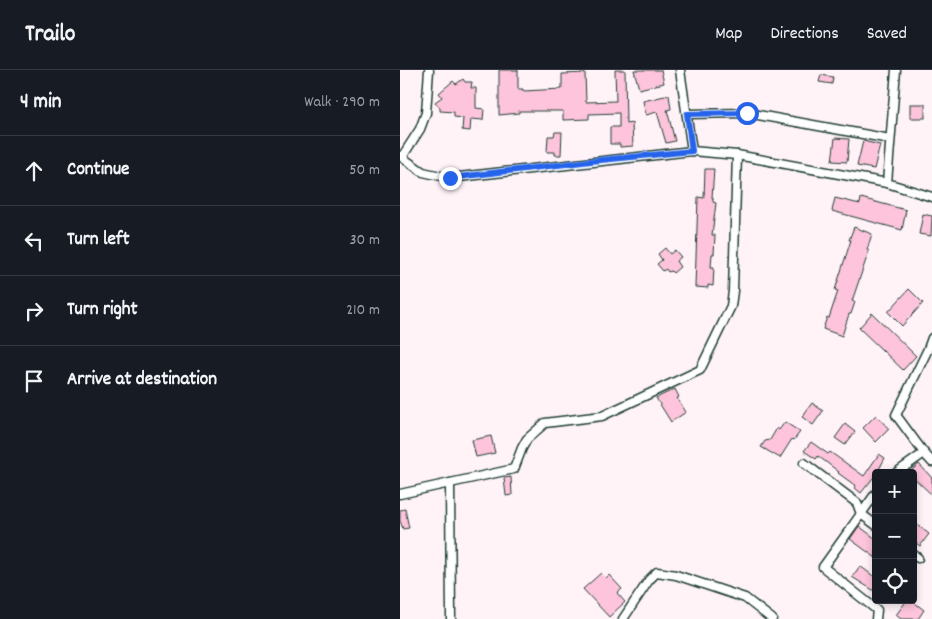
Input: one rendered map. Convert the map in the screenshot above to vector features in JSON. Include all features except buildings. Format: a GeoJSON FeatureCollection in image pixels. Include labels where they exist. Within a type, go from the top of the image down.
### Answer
{"type":"FeatureCollection","features":[{"type":"Feature","properties":{"kind":"street"},"geometry":{"type":"LineString","coordinates":[[429,70],[426,113],[420,129],[401,156],[424,172],[450,178],[692,151],[737,155],[886,183],[932,197]]}},
{"type":"Feature","properties":{"kind":"street"},"geometry":{"type":"LineString","coordinates":[[680,70],[692,151]]}},
{"type":"Feature","properties":{"kind":"street"},"geometry":{"type":"LineString","coordinates":[[886,183],[896,70]]}},
{"type":"Feature","properties":{"kind":"street"},"geometry":{"type":"LineString","coordinates":[[687,114],[747,113],[890,139]]}},
{"type":"Feature","properties":{"kind":"street"},"geometry":{"type":"LineString","coordinates":[[400,494],[514,469],[527,439],[546,423],[602,416],[700,370],[731,306],[737,155]]}},
{"type":"Feature","properties":{"kind":"street"},"geometry":{"type":"LineString","coordinates":[[932,338],[896,415],[932,462]]}},
{"type":"Feature","properties":{"kind":"street"},"geometry":{"type":"LineString","coordinates":[[902,469],[924,453]]}},
{"type":"Feature","properties":{"kind":"street"},"geometry":{"type":"LineString","coordinates":[[804,463],[856,503],[861,514],[872,522]]}},
{"type":"Feature","properties":{"kind":"street"},"geometry":{"type":"LineString","coordinates":[[450,483],[451,619]]}},
{"type":"Feature","properties":{"kind":"street"},"geometry":{"type":"LineString","coordinates":[[872,499],[823,567],[876,610],[876,619]]}},
{"type":"Feature","properties":{"kind":"street"},"geometry":{"type":"LineString","coordinates":[[623,619],[649,580],[658,572],[676,575],[745,598],[772,619]]}},
{"type":"Feature","properties":{"kind":"route"},"geometry":{"type":"LineString","coordinates":[[450,178],[692,151],[687,114],[747,113]]}}]}
